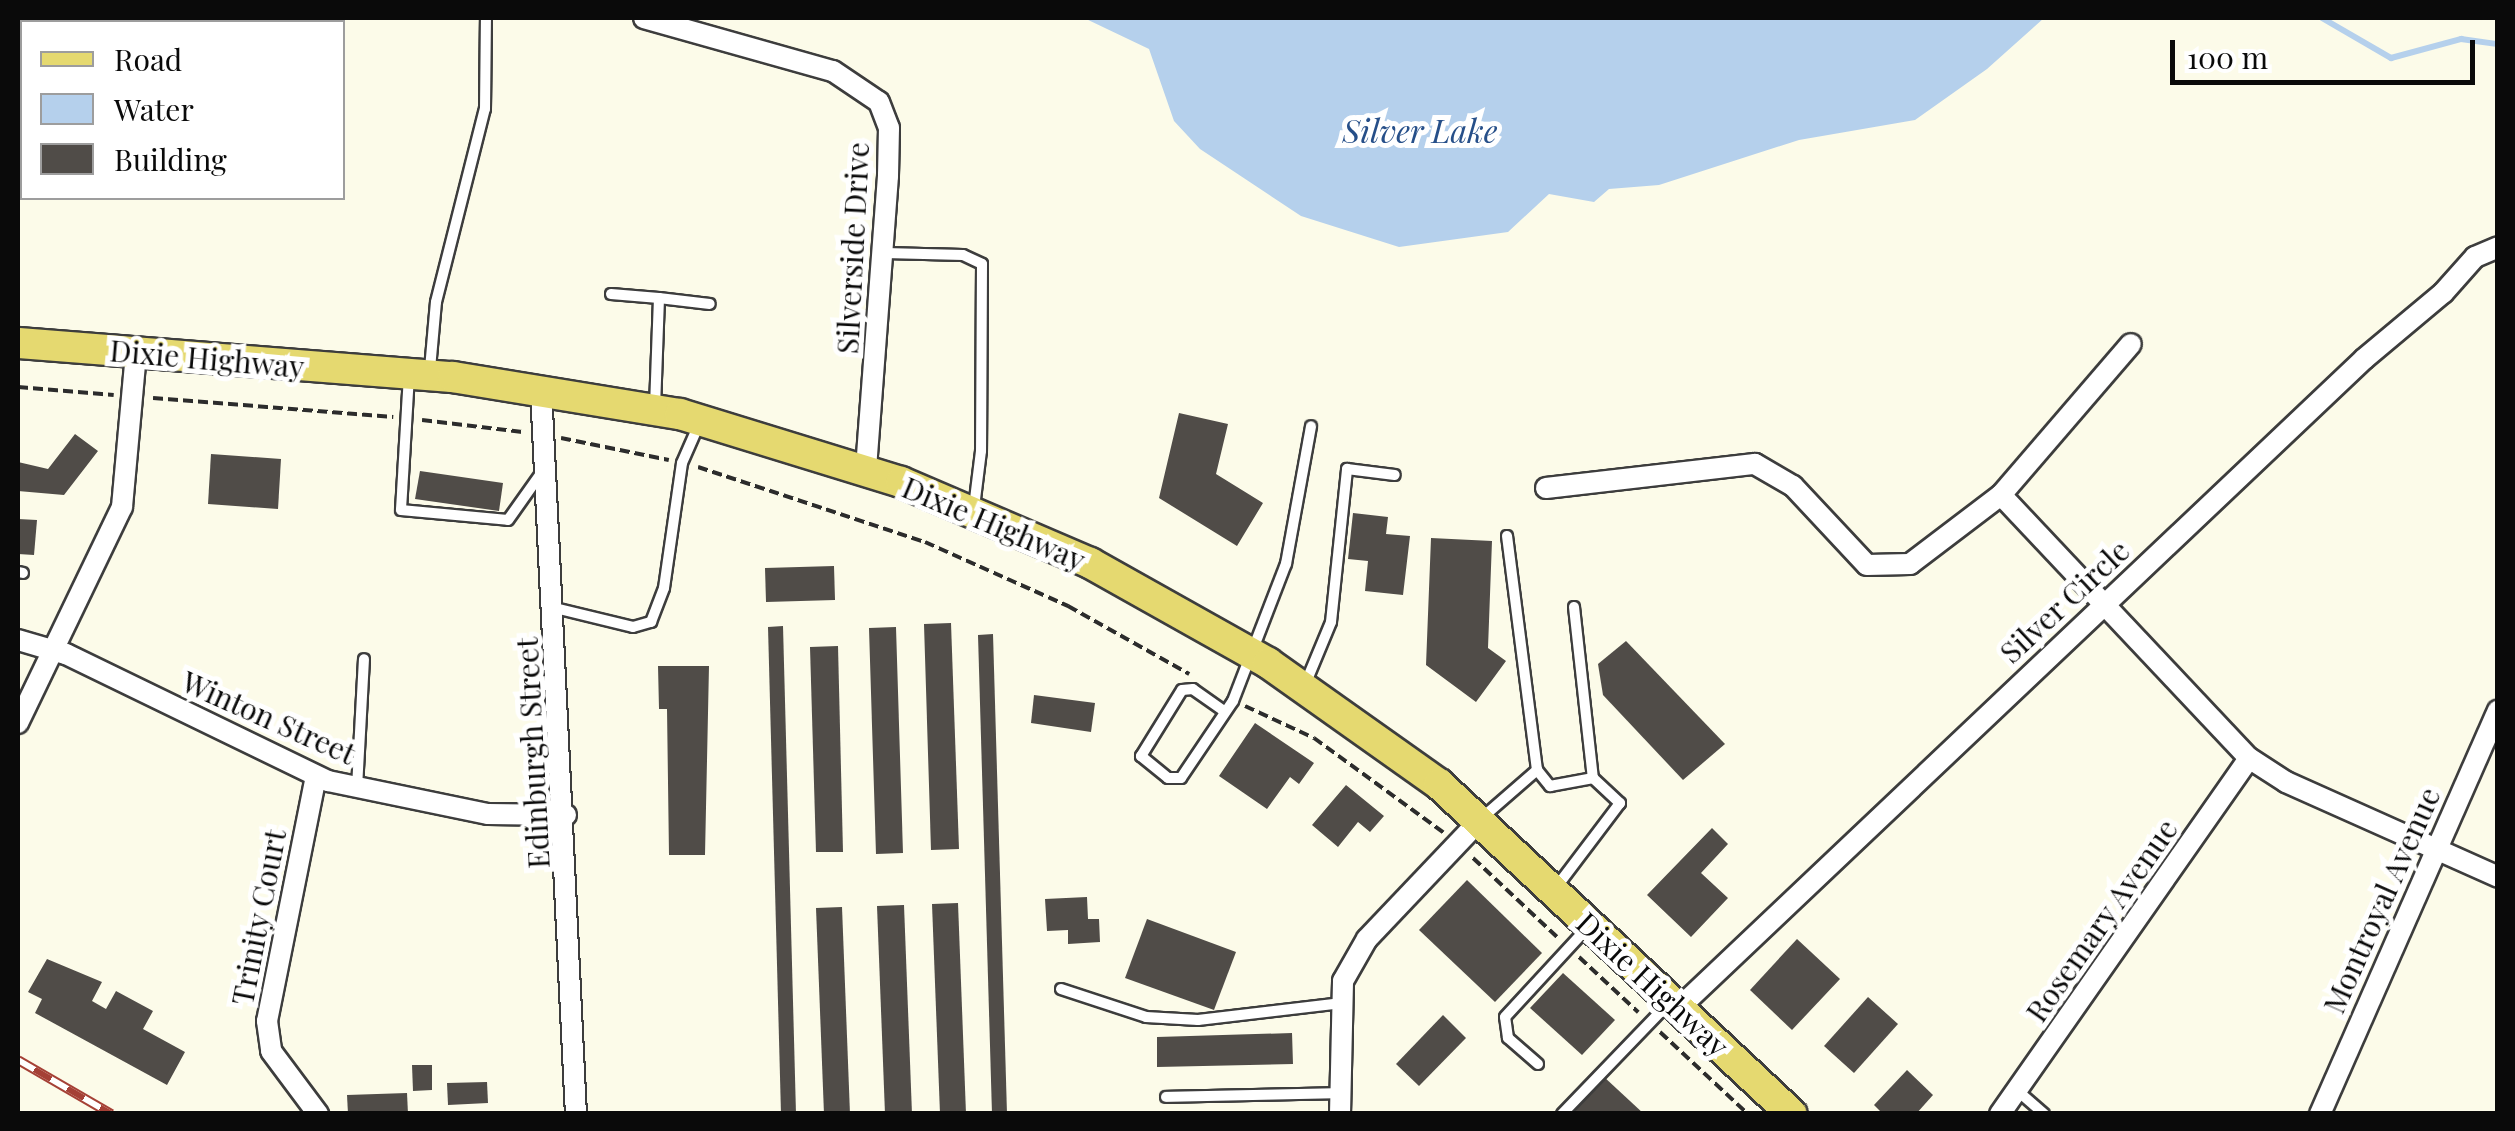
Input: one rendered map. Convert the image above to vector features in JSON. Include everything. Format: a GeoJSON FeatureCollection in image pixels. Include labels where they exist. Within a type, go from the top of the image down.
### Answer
{"type":"FeatureCollection","features":[{"type":"Feature","properties":{"kind":"main road","name":"Dixie Highway"},"geometry":{"type":"LineString","coordinates":[[18,343],[419,374],[541,389],[655,410],[866,470],[1090,563],[1256,656],[1439,784],[1553,891],[1580,936],[1792,1114]]}},
{"type":"Feature","properties":{"kind":"street","name":"Silverside Drive"},"geometry":{"type":"LineString","coordinates":[[644,18],[833,71],[869,90],[889,128],[885,253],[866,470]]}},
{"type":"Feature","properties":{"kind":"street","name":"Silver Circle"},"geometry":{"type":"LineString","coordinates":[[1666,1010],[2104,606],[2474,257],[2498,247]]}},
{"type":"Feature","properties":{"kind":"street"},"geometry":{"type":"LineString","coordinates":[[1546,488],[1755,464],[1793,486],[1855,556],[1884,569],[1910,564],[2000,495],[2131,344]]}},
{"type":"Feature","properties":{"kind":"street"},"geometry":{"type":"LineString","coordinates":[[18,723],[122,506],[136,352]]}},
{"type":"Feature","properties":{"kind":"street","name":"Edinburgh Street"},"geometry":{"type":"LineString","coordinates":[[541,389],[566,814],[576,1114]]}},
{"type":"Feature","properties":{"kind":"street"},"geometry":{"type":"LineString","coordinates":[[2000,495],[2249,758],[2286,782],[2498,878]]}},
{"type":"Feature","properties":{"kind":"street","name":"Winton Street"},"geometry":{"type":"LineString","coordinates":[[18,640],[55,650],[316,776],[357,789],[488,814],[566,814]]}},
{"type":"Feature","properties":{"kind":"street","name":"Montroyal Avenue"},"geometry":{"type":"LineString","coordinates":[[2320,1114],[2498,710]]}},
{"type":"Feature","properties":{"kind":"street","name":"Rosemary Avenue"},"geometry":{"type":"LineString","coordinates":[[2000,1114],[2249,758]]}},
{"type":"Feature","properties":{"kind":"street","name":"Trinity Court"},"geometry":{"type":"LineString","coordinates":[[316,776],[268,1021],[271,1051],[318,1114]]}},
{"type":"Feature","properties":{"kind":"street"},"geometry":{"type":"LineString","coordinates":[[1340,1103],[1343,981],[1367,939],[1478,821]]}},
{"type":"Feature","properties":{"kind":"lane"},"geometry":{"type":"LineString","coordinates":[[486,18],[486,108],[406,418],[401,510],[508,520],[546,466]]}},
{"type":"Feature","properties":{"kind":"lane"},"geometry":{"type":"LineString","coordinates":[[885,253],[963,255],[982,264],[981,451],[973,513]]}},
{"type":"Feature","properties":{"kind":"lane"},"geometry":{"type":"LineString","coordinates":[[610,294],[710,304]]}},
{"type":"Feature","properties":{"kind":"lane"},"geometry":{"type":"LineString","coordinates":[[655,410],[659,298]]}},
{"type":"Feature","properties":{"kind":"lane"},"geometry":{"type":"LineString","coordinates":[[554,608],[633,627],[651,622],[664,588],[682,463],[700,420]]}},
{"type":"Feature","properties":{"kind":"lane"},"geometry":{"type":"LineString","coordinates":[[1224,711],[1193,689],[1182,690],[1140,756],[1168,778],[1182,778],[1233,701],[1256,656],[1286,564],[1311,426]]}},
{"type":"Feature","properties":{"kind":"lane"},"geometry":{"type":"LineString","coordinates":[[1304,688],[1332,622],[1347,469],[1395,474]]}},
{"type":"Feature","properties":{"kind":"lane"},"geometry":{"type":"LineString","coordinates":[[1507,536],[1537,770],[1550,786],[1594,778]]}},
{"type":"Feature","properties":{"kind":"lane"},"geometry":{"type":"LineString","coordinates":[[1553,891],[1620,803],[1594,778],[1574,608]]}},
{"type":"Feature","properties":{"kind":"lane"},"geometry":{"type":"LineString","coordinates":[[357,789],[364,659]]}},
{"type":"Feature","properties":{"kind":"lane"},"geometry":{"type":"LineString","coordinates":[[1478,821],[1537,770]]}},
{"type":"Feature","properties":{"kind":"lane"},"geometry":{"type":"LineString","coordinates":[[1538,1064],[1508,1038],[1505,1017],[1580,936]]}},
{"type":"Feature","properties":{"kind":"lane"},"geometry":{"type":"LineString","coordinates":[[1061,989],[1146,1017],[1198,1020],[1342,1003]]}},
{"type":"Feature","properties":{"kind":"lane"},"geometry":{"type":"LineString","coordinates":[[1562,1114],[1666,1010]]}},
{"type":"Feature","properties":{"kind":"lane"},"geometry":{"type":"LineString","coordinates":[[2019,1092],[2044,1114]]}},
{"type":"Feature","properties":{"kind":"lane"},"geometry":{"type":"LineString","coordinates":[[1166,1097],[1340,1103]]}},
{"type":"Feature","properties":{"kind":"path"},"geometry":{"type":"LineString","coordinates":[[18,388],[406,418],[543,435],[682,463],[925,542],[1068,606],[1233,701],[1314,738],[1432,824]]}},
{"type":"Feature","properties":{"kind":"path"},"geometry":{"type":"LineString","coordinates":[[1478,862],[1580,936],[1666,1010],[1748,1114]]}},
{"type":"Feature","properties":{"kind":"water","name":"Silver Lake"},"geometry":{"type":"Polygon","coordinates":[[[1084,18],[2044,18],[1987,69],[1915,120],[1799,140],[1659,185],[1609,189],[1594,202],[1549,194],[1508,232],[1399,247],[1301,216],[1200,149],[1174,121],[1149,49],[1084,18]]]}},
{"type":"Feature","properties":{"kind":"building"},"geometry":{"type":"Polygon","coordinates":[[[1179,413],[1228,424],[1216,474],[1263,503],[1237,546],[1159,498],[1179,413]]]}},
{"type":"Feature","properties":{"kind":"building"},"geometry":{"type":"Polygon","coordinates":[[[75,434],[98,451],[64,495],[18,491],[18,462],[48,469],[75,434]]]}},
{"type":"Feature","properties":{"kind":"building"},"geometry":{"type":"Polygon","coordinates":[[[211,454],[281,459],[278,509],[208,504],[211,454]]]}},
{"type":"Feature","properties":{"kind":"building"},"geometry":{"type":"Polygon","coordinates":[[[420,471],[503,483],[499,511],[415,499],[420,471]]]}},
{"type":"Feature","properties":{"kind":"building"},"geometry":{"type":"Polygon","coordinates":[[[1353,513],[1388,517],[1386,534],[1410,536],[1403,595],[1365,591],[1368,561],[1348,559],[1353,513]]]}},
{"type":"Feature","properties":{"kind":"building"},"geometry":{"type":"Polygon","coordinates":[[[18,519],[37,520],[34,555],[18,554],[18,519]]]}},
{"type":"Feature","properties":{"kind":"building"},"geometry":{"type":"Polygon","coordinates":[[[1431,538],[1492,541],[1488,648],[1506,661],[1476,702],[1426,665],[1431,538]]]}},
{"type":"Feature","properties":{"kind":"building"},"geometry":{"type":"Polygon","coordinates":[[[834,566],[835,600],[766,602],[765,568],[834,566]]]}},
{"type":"Feature","properties":{"kind":"building"},"geometry":{"type":"Polygon","coordinates":[[[951,623],[959,849],[931,850],[924,624],[951,623]]]}},
{"type":"Feature","properties":{"kind":"building"},"geometry":{"type":"Polygon","coordinates":[[[783,626],[796,1114],[781,1114],[768,627],[783,626]]]}},
{"type":"Feature","properties":{"kind":"building"},"geometry":{"type":"Polygon","coordinates":[[[896,627],[903,853],[876,854],[869,628],[896,627]]]}},
{"type":"Feature","properties":{"kind":"building"},"geometry":{"type":"Polygon","coordinates":[[[993,634],[1007,1114],[992,1114],[978,635],[993,634]]]}},
{"type":"Feature","properties":{"kind":"building"},"geometry":{"type":"Polygon","coordinates":[[[1626,641],[1725,744],[1683,780],[1603,695],[1598,664],[1626,641]]]}},
{"type":"Feature","properties":{"kind":"building"},"geometry":{"type":"Polygon","coordinates":[[[838,646],[843,852],[816,852],[810,647],[838,646]]]}},
{"type":"Feature","properties":{"kind":"building"},"geometry":{"type":"Polygon","coordinates":[[[658,666],[709,666],[705,855],[669,855],[667,709],[659,709],[658,666]]]}},
{"type":"Feature","properties":{"kind":"building"},"geometry":{"type":"Polygon","coordinates":[[[1034,695],[1095,703],[1091,732],[1031,723],[1034,695]]]}},
{"type":"Feature","properties":{"kind":"building"},"geometry":{"type":"Polygon","coordinates":[[[1255,723],[1314,763],[1299,784],[1290,777],[1267,809],[1219,776],[1255,723]]]}},
{"type":"Feature","properties":{"kind":"building"},"geometry":{"type":"Polygon","coordinates":[[[1346,785],[1384,816],[1370,832],[1358,822],[1338,847],[1312,825],[1346,785]]]}},
{"type":"Feature","properties":{"kind":"building"},"geometry":{"type":"Polygon","coordinates":[[[1712,828],[1728,844],[1701,873],[1728,898],[1691,937],[1647,895],[1712,828]]]}},
{"type":"Feature","properties":{"kind":"building"},"geometry":{"type":"Polygon","coordinates":[[[1467,880],[1542,953],[1495,1002],[1419,930],[1467,880]]]}},
{"type":"Feature","properties":{"kind":"building"},"geometry":{"type":"Polygon","coordinates":[[[1087,897],[1088,919],[1099,919],[1100,942],[1068,944],[1068,930],[1047,931],[1045,899],[1087,897]]]}},
{"type":"Feature","properties":{"kind":"building"},"geometry":{"type":"Polygon","coordinates":[[[958,903],[966,1114],[940,1114],[932,904],[958,903]]]}},
{"type":"Feature","properties":{"kind":"building"},"geometry":{"type":"Polygon","coordinates":[[[904,905],[912,1114],[885,1114],[877,906],[904,905]]]}},
{"type":"Feature","properties":{"kind":"building"},"geometry":{"type":"Polygon","coordinates":[[[842,907],[850,1114],[824,1114],[816,908],[842,907]]]}},
{"type":"Feature","properties":{"kind":"building"},"geometry":{"type":"Polygon","coordinates":[[[1147,919],[1236,952],[1214,1010],[1125,978],[1147,919]]]}},
{"type":"Feature","properties":{"kind":"building"},"geometry":{"type":"Polygon","coordinates":[[[1797,939],[1840,979],[1792,1030],[1750,990],[1797,939]]]}},
{"type":"Feature","properties":{"kind":"building"},"geometry":{"type":"Polygon","coordinates":[[[47,959],[102,982],[92,1001],[106,1009],[116,991],[153,1011],[143,1029],[185,1052],[167,1085],[35,1013],[42,999],[28,992],[47,959]]]}},
{"type":"Feature","properties":{"kind":"building"},"geometry":{"type":"Polygon","coordinates":[[[1563,973],[1615,1020],[1582,1055],[1530,1008],[1563,973]]]}},
{"type":"Feature","properties":{"kind":"building"},"geometry":{"type":"Polygon","coordinates":[[[1868,997],[1898,1024],[1854,1073],[1824,1046],[1868,997]]]}},
{"type":"Feature","properties":{"kind":"building"},"geometry":{"type":"Polygon","coordinates":[[[1443,1015],[1466,1038],[1419,1086],[1396,1064],[1443,1015]]]}},
{"type":"Feature","properties":{"kind":"building"},"geometry":{"type":"Polygon","coordinates":[[[1292,1033],[1293,1064],[1157,1067],[1157,1037],[1292,1033]]]}},
{"type":"Feature","properties":{"kind":"building"},"geometry":{"type":"Polygon","coordinates":[[[412,1065],[432,1065],[432,1090],[413,1091],[412,1065]]]}},
{"type":"Feature","properties":{"kind":"building"},"geometry":{"type":"Polygon","coordinates":[[[1907,1070],[1933,1095],[1916,1114],[1883,1114],[1874,1105],[1907,1070]]]}},
{"type":"Feature","properties":{"kind":"building"},"geometry":{"type":"Polygon","coordinates":[[[1603,1076],[1644,1114],[1568,1114],[1603,1076]]]}},
{"type":"Feature","properties":{"kind":"building"},"geometry":{"type":"Polygon","coordinates":[[[487,1082],[488,1103],[448,1105],[447,1083],[487,1082]]]}},
{"type":"Feature","properties":{"kind":"building"},"geometry":{"type":"Polygon","coordinates":[[[407,1093],[408,1114],[348,1114],[347,1095],[407,1093]]]}},
{"type":"Feature","properties":{"kind":"waterway"},"geometry":{"type":"LineString","coordinates":[[2322,18],[2391,58],[2461,39],[2498,44]]}},
{"type":"Feature","properties":{"kind":"railway"},"geometry":{"type":"LineString","coordinates":[[18,1060],[111,1114]]}}]}
